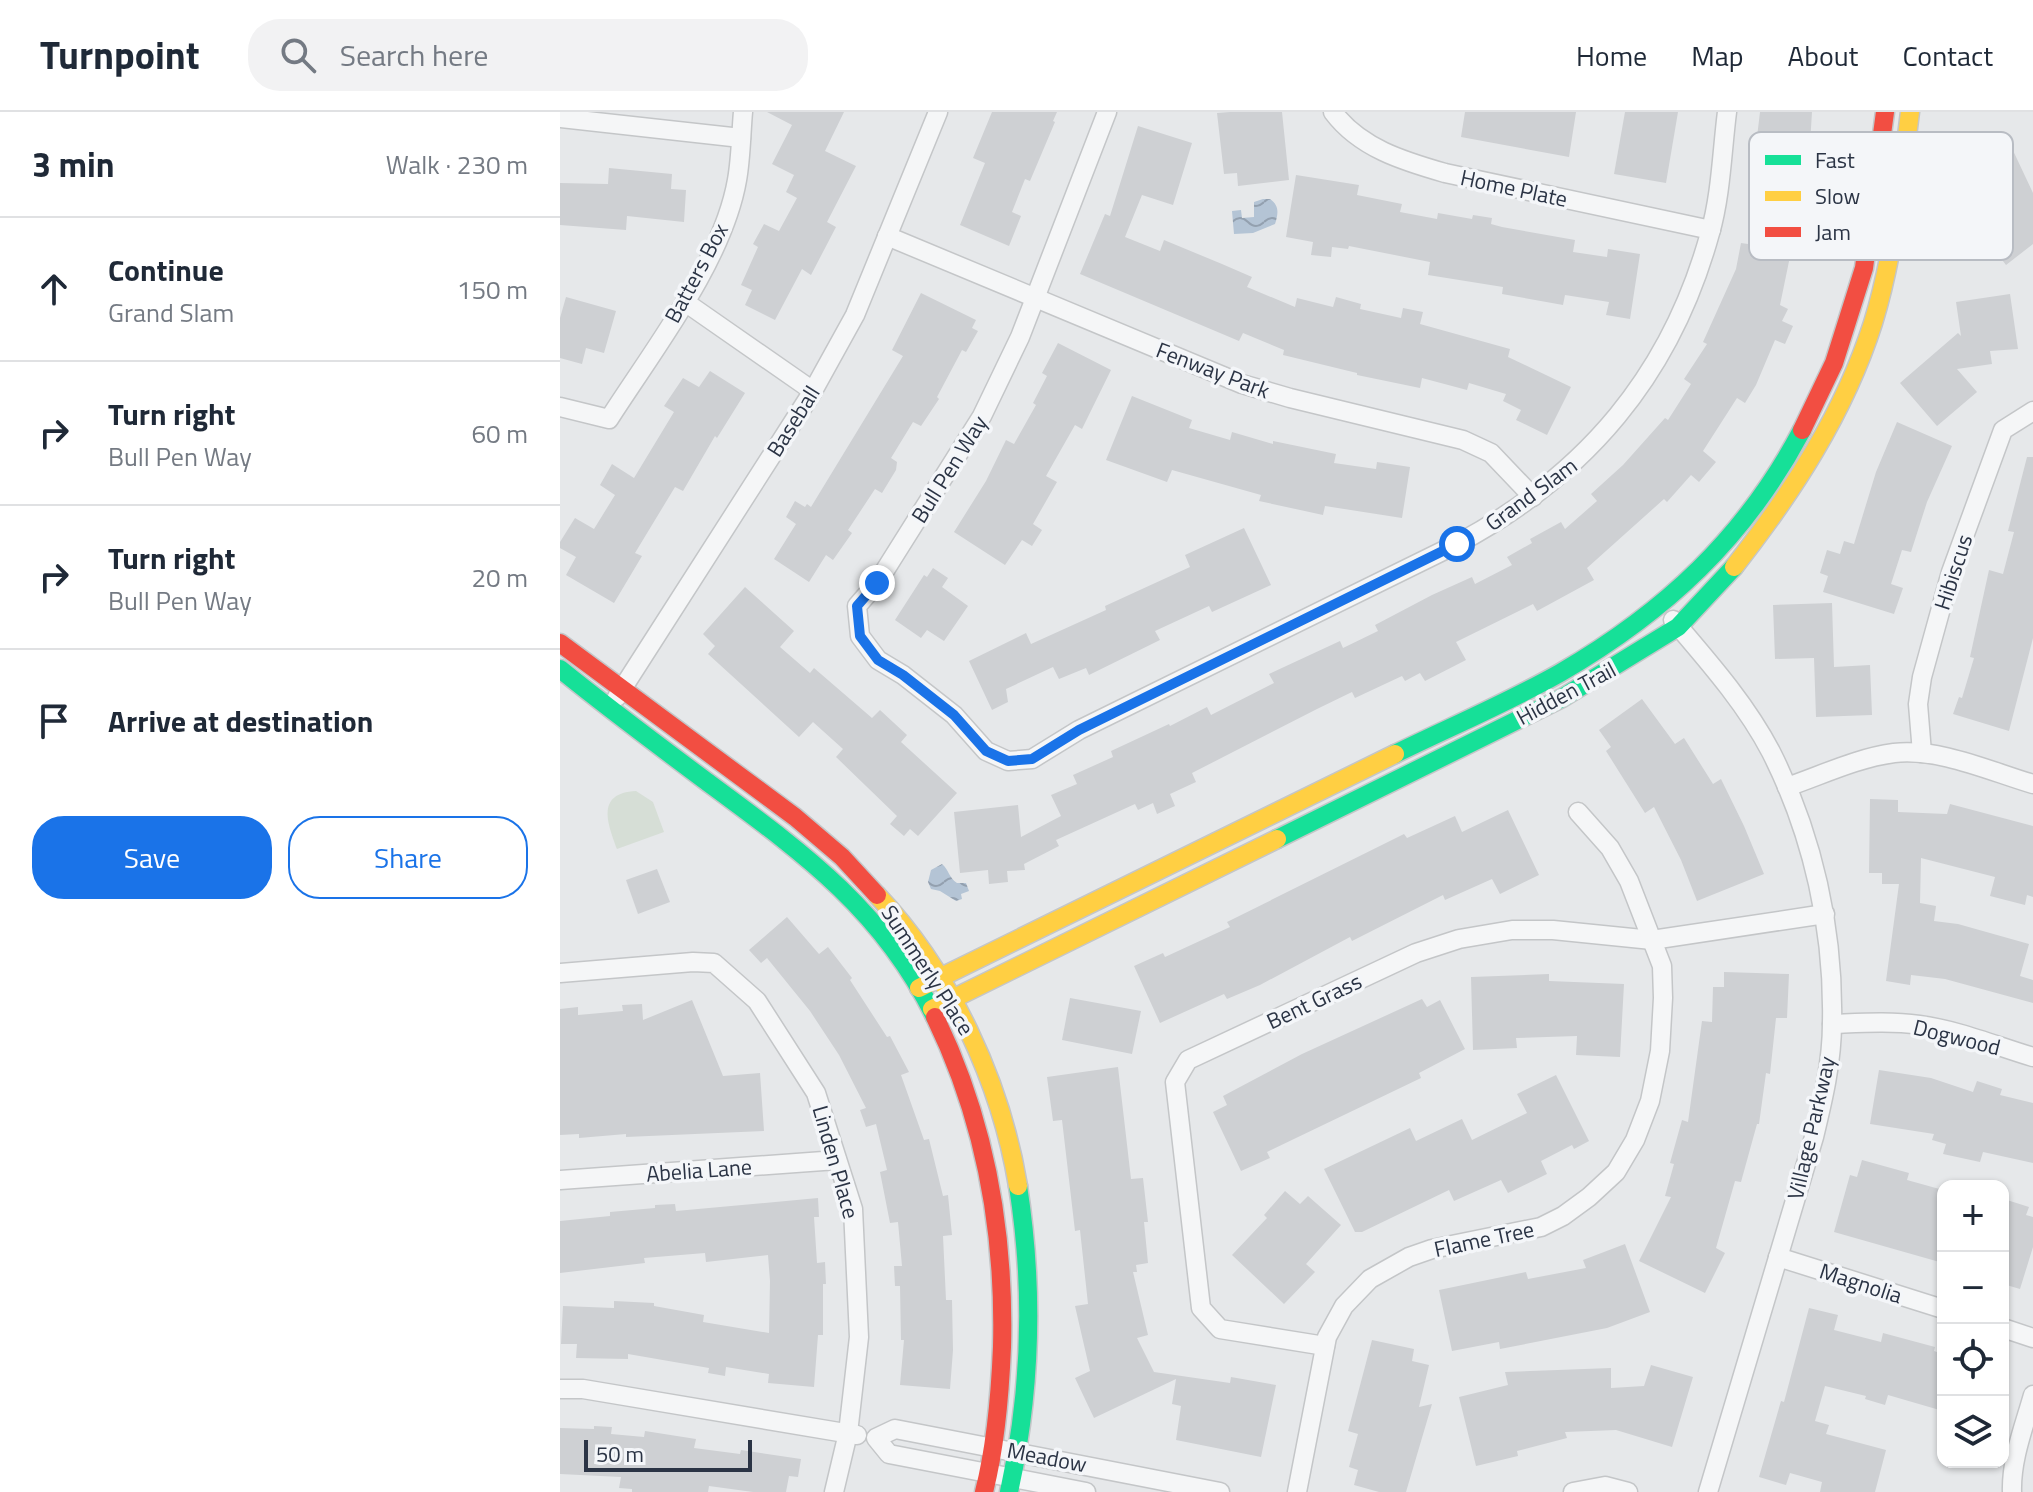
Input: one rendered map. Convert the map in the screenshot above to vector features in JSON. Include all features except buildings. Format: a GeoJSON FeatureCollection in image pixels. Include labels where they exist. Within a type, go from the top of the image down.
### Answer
{"type":"FeatureCollection","features":[{"type":"Feature","properties":{"kind":"street","name":"Batters Box"},"geometry":{"type":"LineString","coordinates":[[560,407],[609,419],[685,302],[717,242],[737,182],[743,112]]}},
{"type":"Feature","properties":{"kind":"street","name":"Baseball"},"geometry":{"type":"LineString","coordinates":[[609,710],[813,391],[855,315],[938,112]]}},
{"type":"Feature","properties":{"kind":"street","name":"Bull Pen Way"},"geometry":{"type":"LineString","coordinates":[[1008,761],[986,751],[954,715],[903,675],[878,660],[860,636],[857,606],[877,583],[982,416],[1020,337],[1107,112]]}},
{"type":"Feature","properties":{"kind":"street","name":"Home Plate"},"geometry":{"type":"LineString","coordinates":[[1333,112],[1340,122],[1369,145],[1401,161],[1711,230]]}},
{"type":"Feature","properties":{"kind":"street","name":"Grand Slam"},"geometry":{"type":"LineString","coordinates":[[1008,761],[1032,759],[1079,730],[1457,544],[1498,522],[1582,457],[1639,386],[1672,335],[1692,288],[1711,230],[1727,112]]}},
{"type":"Feature","properties":{"kind":"street","name":"Hidden Trail"},"geometry":{"type":"LineString","coordinates":[[1882,132],[1885,112]]}},
{"type":"Feature","properties":{"kind":"street","name":"Hidden Trail"},"geometry":{"type":"LineString","coordinates":[[1907,132],[1910,112]]}},
{"type":"Feature","properties":{"kind":"street"},"geometry":{"type":"LineString","coordinates":[[560,118],[741,138]]}},
{"type":"Feature","properties":{"kind":"street","name":"Fenway Park"},"geometry":{"type":"LineString","coordinates":[[887,236],[1242,384],[1463,440],[1491,453],[1533,497]]}},
{"type":"Feature","properties":{"kind":"street","name":"Hidden Trail"},"geometry":{"type":"LineString","coordinates":[[919,988],[1527,689],[1618,636],[1660,606],[1734,532],[1777,475],[1813,408],[1847,326],[1865,260]]}},
{"type":"Feature","properties":{"kind":"street","name":"Hidden Trail"},"geometry":{"type":"LineString","coordinates":[[932,1009],[1562,698],[1678,627],[1720,584],[1810,461],[1841,405],[1876,308],[1888,260]]}},
{"type":"Feature","properties":{"kind":"street"},"geometry":{"type":"LineString","coordinates":[[685,302],[813,391]]}},
{"type":"Feature","properties":{"kind":"street","name":"Hibiscus"},"geometry":{"type":"LineString","coordinates":[[1922,753],[1918,704],[1922,677],[1951,572],[2003,430],[2033,411]]}},
{"type":"Feature","properties":{"kind":"street","name":"Village Parkway"},"geometry":{"type":"LineString","coordinates":[[1660,606],[1744,709],[1770,750],[1787,787],[1812,857],[1825,914],[1832,1024],[1827,1080],[1814,1137],[1708,1492]]}},
{"type":"Feature","properties":{"kind":"street","name":"Summerly Place"},"geometry":{"type":"LineString","coordinates":[[560,643],[795,817],[842,857],[885,903],[919,948],[968,1026],[1000,1107],[1015,1168],[1025,1231],[1029,1348],[1018,1451],[1011,1485]]}},
{"type":"Feature","properties":{"kind":"street","name":"Summerly Place"},"geometry":{"type":"LineString","coordinates":[[560,669],[609,710],[786,838],[850,896],[895,949],[949,1040],[977,1115],[996,1200],[1004,1284],[1003,1337],[986,1483]]}},
{"type":"Feature","properties":{"kind":"street"},"geometry":{"type":"LineString","coordinates":[[1787,787],[1862,760],[1895,753],[1922,753],[1949,759],[2033,784]]}},
{"type":"Feature","properties":{"kind":"street","name":"Flame Tree"},"geometry":{"type":"LineString","coordinates":[[1297,1492],[1327,1337],[1344,1306],[1370,1279],[1409,1257],[1432,1249],[1541,1227],[1563,1216],[1616,1172],[1635,1140],[1650,1101],[1660,1051],[1662,966],[1629,881],[1610,848],[1578,812]]}},
{"type":"Feature","properties":{"kind":"street","name":"Bent Grass"},"geometry":{"type":"LineString","coordinates":[[1325,1346],[1220,1329],[1201,1308],[1175,1082],[1188,1060],[1416,953],[1459,939],[1512,930],[1553,930],[1652,940],[1825,914]]}},
{"type":"Feature","properties":{"kind":"street","name":"Linden Place"},"geometry":{"type":"LineString","coordinates":[[560,973],[714,963],[757,1001],[816,1093],[853,1209],[859,1337],[848,1433],[834,1492]]}},
{"type":"Feature","properties":{"kind":"street","name":"Dogwood"},"geometry":{"type":"LineString","coordinates":[[1832,1024],[1875,1022],[1920,1025],[2033,1057]]}},
{"type":"Feature","properties":{"kind":"street","name":"Abelia Lane"},"geometry":{"type":"LineString","coordinates":[[560,1180],[837,1160]]}},
{"type":"Feature","properties":{"kind":"street","name":"Magnolia"},"geometry":{"type":"LineString","coordinates":[[1778,1257],[1937,1307]]}},
{"type":"Feature","properties":{"kind":"street"},"geometry":{"type":"LineString","coordinates":[[2009,1330],[2033,1338]]}},
{"type":"Feature","properties":{"kind":"street","name":"Meadow"},"geometry":{"type":"LineString","coordinates":[[560,1389],[583,1389],[876,1438],[895,1429],[1220,1492]]}},
{"type":"Feature","properties":{"kind":"street"},"geometry":{"type":"LineString","coordinates":[[2012,1492],[2018,1445],[2033,1395]]}},
{"type":"Feature","properties":{"kind":"street","name":"Meadow"},"geometry":{"type":"LineString","coordinates":[[876,1438],[889,1454],[986,1483],[1086,1492]]}},
{"type":"Feature","properties":{"kind":"street"},"geometry":{"type":"LineString","coordinates":[[1573,1492],[1605,1486],[1628,1492]]}},
{"type":"Feature","properties":{"kind":"shaded area"},"geometry":{"type":"Polygon","coordinates":[[[636,791],[653,802],[664,832],[617,849],[608,820],[610,804],[614,797],[636,791]]]}},
{"type":"Feature","properties":{"kind":"water"},"geometry":{"type":"Polygon","coordinates":[[[1270,199],[1277,207],[1275,224],[1253,233],[1234,234],[1232,211],[1241,210],[1242,218],[1254,217],[1254,202],[1270,199]]]}},
{"type":"Feature","properties":{"kind":"water"},"geometry":{"type":"Polygon","coordinates":[[[942,864],[954,881],[966,883],[969,891],[961,894],[962,899],[956,901],[931,889],[928,882],[931,870],[942,864]]]}},
{"type":"Feature","properties":{"kind":"traffic: fast"},"geometry":{"type":"LineString","coordinates":[[1395,754],[1560,673],[1668,598],[1699,569],[1755,505],[1802,430]]}},
{"type":"Feature","properties":{"kind":"traffic: fast"},"geometry":{"type":"LineString","coordinates":[[1277,839],[1562,698],[1678,627],[1734,567]]}},
{"type":"Feature","properties":{"kind":"traffic: fast"},"geometry":{"type":"LineString","coordinates":[[560,669],[777,834],[838,886],[891,945],[935,1017]]}},
{"type":"Feature","properties":{"kind":"traffic: fast"},"geometry":{"type":"LineString","coordinates":[[1009,1492],[1022,1416],[1028,1340],[1026,1263],[1018,1186]]}},
{"type":"Feature","properties":{"kind":"traffic: slow"},"geometry":{"type":"LineString","coordinates":[[1907,132],[1910,112]]}},
{"type":"Feature","properties":{"kind":"traffic: slow"},"geometry":{"type":"LineString","coordinates":[[1734,567],[1796,481],[1832,421],[1873,323],[1888,260]]}},
{"type":"Feature","properties":{"kind":"traffic: slow"},"geometry":{"type":"LineString","coordinates":[[919,988],[1395,754]]}},
{"type":"Feature","properties":{"kind":"traffic: slow"},"geometry":{"type":"LineString","coordinates":[[932,1009],[1277,839]]}},
{"type":"Feature","properties":{"kind":"traffic: slow"},"geometry":{"type":"LineString","coordinates":[[877,895],[927,958],[968,1030],[999,1107],[1018,1186]]}},
{"type":"Feature","properties":{"kind":"traffic: jam"},"geometry":{"type":"LineString","coordinates":[[1882,132],[1885,112]]}},
{"type":"Feature","properties":{"kind":"traffic: jam"},"geometry":{"type":"LineString","coordinates":[[1802,430],[1834,363],[1865,260]]}},
{"type":"Feature","properties":{"kind":"traffic: jam"},"geometry":{"type":"LineString","coordinates":[[560,643],[795,817],[842,857],[877,895]]}},
{"type":"Feature","properties":{"kind":"traffic: jam"},"geometry":{"type":"LineString","coordinates":[[935,1017],[967,1097],[989,1178],[996,1219],[1002,1347],[994,1438],[984,1492]]}},
{"type":"Feature","properties":{"kind":"route"},"geometry":{"type":"LineString","coordinates":[[877,583],[857,606],[860,636],[878,660],[903,675],[954,715],[986,751],[1008,761],[1032,759],[1079,730],[1457,544]]}}]}
